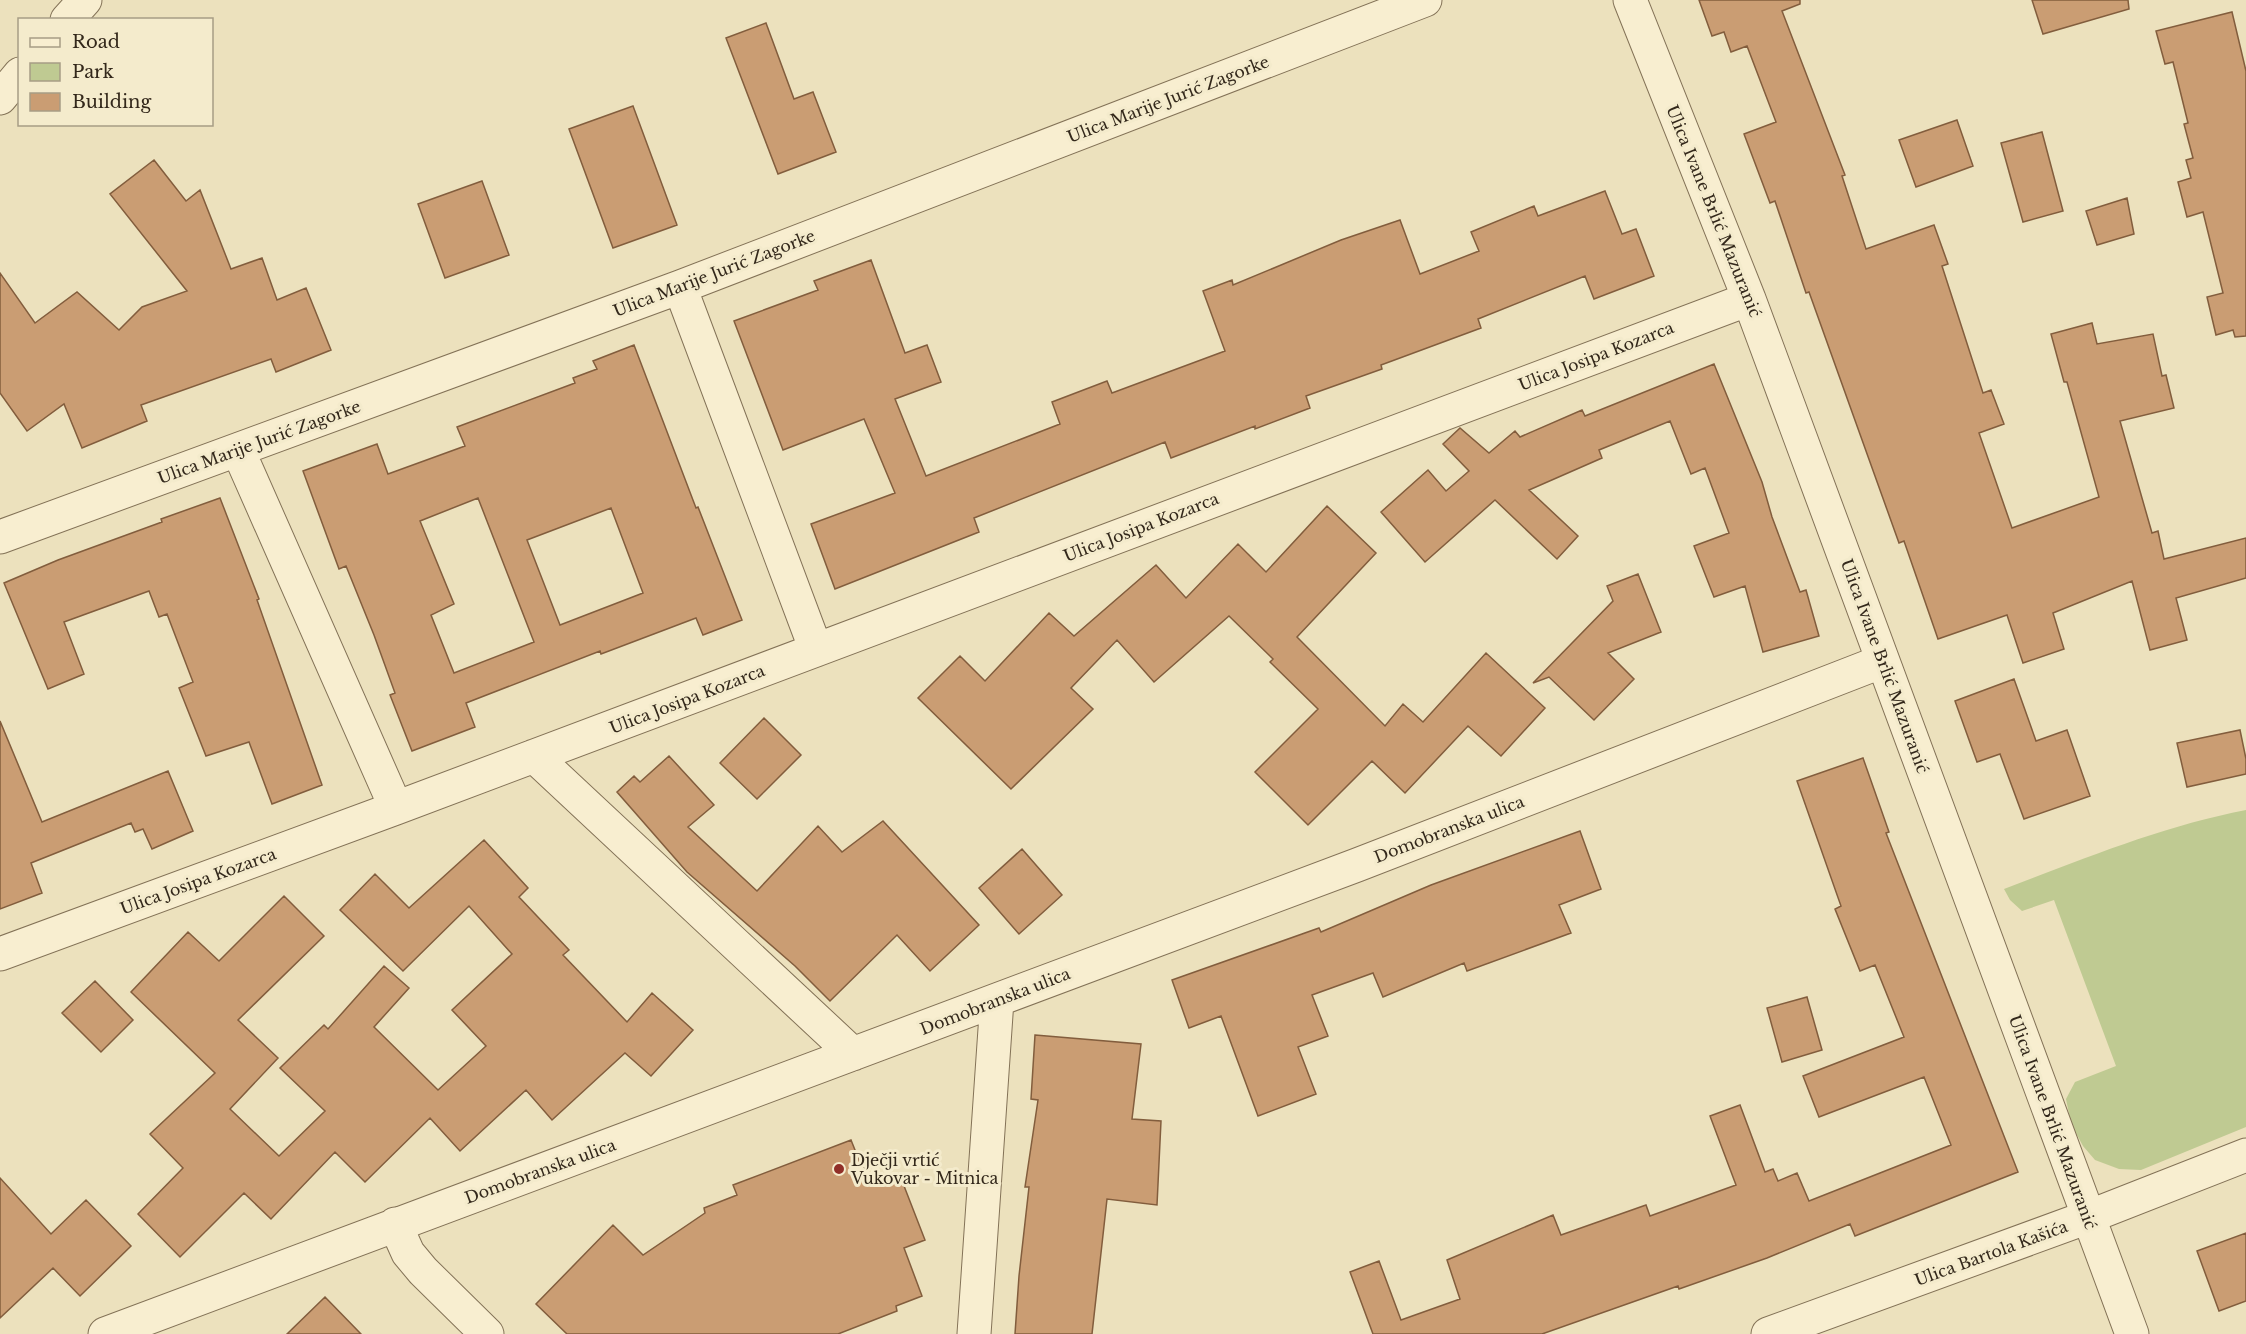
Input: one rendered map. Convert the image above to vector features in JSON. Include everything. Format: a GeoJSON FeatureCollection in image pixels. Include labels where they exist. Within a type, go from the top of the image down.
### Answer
{"type":"FeatureCollection","features":[{"type":"Feature","properties":{"kind":"street"},"geometry":{"type":"LineString","coordinates":[[69,18],[85,0]]}},
{"type":"Feature","properties":{"kind":"street","name":"Ulica Marije Jurić Zagorke"},"geometry":{"type":"LineString","coordinates":[[0,537],[680,286],[1425,0]]}},
{"type":"Feature","properties":{"kind":"street","name":"Ulica Ivane Brlić Mazuranić"},"geometry":{"type":"LineString","coordinates":[[1630,0],[1749,299],[2132,1334]]}},
{"type":"Feature","properties":{"kind":"street"},"geometry":{"type":"LineString","coordinates":[[0,98],[18,76]]}},
{"type":"Feature","properties":{"kind":"street"},"geometry":{"type":"LineString","coordinates":[[680,286],[816,650]]}},
{"type":"Feature","properties":{"kind":"street","name":"Ulica Josipa Kozarca"},"geometry":{"type":"LineString","coordinates":[[0,954],[396,808],[1749,299]]}},
{"type":"Feature","properties":{"kind":"street"},"geometry":{"type":"LineString","coordinates":[[238,450],[396,808]]}},
{"type":"Feature","properties":{"kind":"street","name":"Domobranska ulica"},"geometry":{"type":"LineString","coordinates":[[105,1334],[1357,865],[1883,661]]}},
{"type":"Feature","properties":{"kind":"street"},"geometry":{"type":"LineString","coordinates":[[534,756],[853,1054]]}},
{"type":"Feature","properties":{"kind":"street"},"geometry":{"type":"LineString","coordinates":[[974,1334],[997,1000]]}},
{"type":"Feature","properties":{"kind":"street","name":"Ulica Bartola Kašića"},"geometry":{"type":"LineString","coordinates":[[1768,1334],[2088,1218],[2246,1155]]}},
{"type":"Feature","properties":{"kind":"street"},"geometry":{"type":"LineString","coordinates":[[395,1224],[408,1253],[423,1271],[488,1334]]}},
{"type":"Feature","properties":{"kind":"green space"},"geometry":{"type":"Polygon","coordinates":[[[2246,810],[2246,1127],[2141,1170],[2119,1169],[2095,1160],[2083,1146],[2071,1124],[2066,1099],[2075,1082],[2116,1066],[2054,900],[2022,911],[2010,900],[2004,889],[2154,834],[2246,810]]]}},
{"type":"Feature","properties":{"kind":"building"},"geometry":{"type":"Polygon","coordinates":[[[1699,0],[1800,0],[1800,4],[1782,11],[1845,175],[1842,176],[1866,249],[1934,225],[1948,264],[1942,266],[1983,393],[1991,390],[2004,424],[1979,433],[2012,528],[2099,497],[2051,334],[2092,323],[2097,344],[2153,334],[2162,376],[2166,375],[2174,408],[2120,421],[2152,533],[2158,531],[2164,559],[2246,538],[2246,578],[2176,598],[2187,640],[2150,650],[2132,581],[2053,613],[2064,649],[2023,663],[2007,615],[1938,639],[1904,541],[1899,543],[1809,292],[1806,293],[1775,201],[1770,203],[1744,134],[1776,122],[1747,46],[1731,52],[1724,32],[1712,36],[1699,0]]]}},
{"type":"Feature","properties":{"kind":"building"},"geometry":{"type":"Polygon","coordinates":[[[2032,0],[2128,0],[2129,9],[2043,34],[2032,0]]]}},
{"type":"Feature","properties":{"kind":"building"},"geometry":{"type":"Polygon","coordinates":[[[2232,12],[2246,71],[2246,336],[2235,337],[2233,330],[2216,335],[2207,297],[2223,293],[2203,212],[2187,217],[2178,182],[2191,178],[2186,160],[2193,158],[2184,124],[2188,123],[2173,62],[2165,64],[2156,31],[2232,12]]]}},
{"type":"Feature","properties":{"kind":"building"},"geometry":{"type":"Polygon","coordinates":[[[766,23],[794,99],[813,92],[836,152],[778,174],[726,38],[766,23]]]}},
{"type":"Feature","properties":{"kind":"building"},"geometry":{"type":"Polygon","coordinates":[[[633,106],[677,225],[613,248],[569,129],[633,106]]]}},
{"type":"Feature","properties":{"kind":"building"},"geometry":{"type":"Polygon","coordinates":[[[1957,120],[1973,166],[1916,187],[1899,140],[1957,120]]]}},
{"type":"Feature","properties":{"kind":"building"},"geometry":{"type":"Polygon","coordinates":[[[2042,132],[2063,211],[2023,222],[2001,143],[2042,132]]]}},
{"type":"Feature","properties":{"kind":"building"},"geometry":{"type":"Polygon","coordinates":[[[154,160],[186,201],[200,190],[231,269],[262,258],[277,300],[306,288],[331,350],[276,372],[271,359],[141,405],[147,421],[82,448],[64,404],[27,431],[0,393],[0,273],[35,323],[77,292],[119,330],[142,307],[187,291],[110,194],[154,160]]]}},
{"type":"Feature","properties":{"kind":"building"},"geometry":{"type":"Polygon","coordinates":[[[482,181],[509,255],[445,278],[418,204],[482,181]]]}},
{"type":"Feature","properties":{"kind":"building"},"geometry":{"type":"Polygon","coordinates":[[[1605,191],[1622,234],[1636,229],[1654,276],[1594,299],[1585,276],[1478,319],[1481,328],[1381,365],[1382,369],[1306,396],[1310,408],[1171,458],[1165,442],[974,518],[979,532],[835,589],[811,524],[895,493],[864,419],[783,450],[734,321],[818,290],[814,281],[871,260],[905,353],[927,345],[941,382],[895,399],[926,476],[1060,424],[1052,402],[1107,381],[1112,393],[1225,351],[1203,291],[1232,280],[1233,285],[1341,240],[1400,220],[1420,274],[1479,251],[1471,232],[1534,206],[1538,216],[1605,191]]]}},
{"type":"Feature","properties":{"kind":"building"},"geometry":{"type":"Polygon","coordinates":[[[2127,198],[2134,234],[2097,245],[2086,211],[2127,198]]]}},
{"type":"Feature","properties":{"kind":"building"},"geometry":{"type":"Polygon","coordinates":[[[634,345],[696,508],[698,507],[742,620],[703,635],[696,618],[601,654],[600,651],[466,703],[475,727],[412,751],[390,695],[395,693],[374,635],[346,566],[339,569],[303,471],[377,444],[388,474],[465,446],[457,427],[575,383],[573,378],[597,369],[593,361],[634,345]],[[478,498],[420,521],[454,604],[431,615],[454,673],[534,642],[478,498]],[[611,508],[527,540],[560,625],[643,593],[611,508]]]}},
{"type":"Feature","properties":{"kind":"building"},"geometry":{"type":"Polygon","coordinates":[[[1714,364],[1762,482],[1772,517],[1800,592],[1806,590],[1819,636],[1763,652],[1745,586],[1714,597],[1694,546],[1729,533],[1705,468],[1691,474],[1670,421],[1599,450],[1602,458],[1529,490],[1578,536],[1557,559],[1495,500],[1425,562],[1381,512],[1428,470],[1446,491],[1469,471],[1443,444],[1460,428],[1489,453],[1515,431],[1520,437],[1582,410],[1585,416],[1714,364]]]}},
{"type":"Feature","properties":{"kind":"building"},"geometry":{"type":"Polygon","coordinates":[[[220,498],[259,599],[257,600],[322,785],[272,804],[249,742],[206,756],[179,688],[193,682],[167,614],[159,617],[149,591],[64,622],[84,674],[48,689],[4,583],[58,560],[162,522],[161,519],[220,498]]]}},
{"type":"Feature","properties":{"kind":"building"},"geometry":{"type":"Polygon","coordinates":[[[1327,506],[1376,553],[1297,637],[1385,726],[1403,704],[1423,722],[1486,653],[1545,708],[1501,756],[1468,726],[1405,793],[1372,761],[1308,825],[1255,772],[1318,709],[1270,662],[1273,659],[1229,616],[1154,682],[1117,640],[1071,688],[1093,709],[1011,789],[918,698],[960,656],[985,681],[1049,613],[1074,636],[1156,565],[1186,598],[1238,544],[1266,572],[1327,506]]]}},
{"type":"Feature","properties":{"kind":"building"},"geometry":{"type":"Polygon","coordinates":[[[1638,574],[1661,632],[1608,653],[1634,679],[1594,720],[1549,677],[1533,683],[1613,601],[1607,586],[1638,574]]]}},
{"type":"Feature","properties":{"kind":"building"},"geometry":{"type":"Polygon","coordinates":[[[2014,679],[2036,741],[2067,730],[2090,796],[2024,819],[2000,754],[1977,762],[1955,701],[2014,679]]]}},
{"type":"Feature","properties":{"kind":"building"},"geometry":{"type":"Polygon","coordinates":[[[764,718],[801,755],[757,799],[720,763],[764,718]]]}},
{"type":"Feature","properties":{"kind":"building"},"geometry":{"type":"Polygon","coordinates":[[[0,721],[42,822],[168,771],[193,831],[152,849],[143,829],[135,832],[131,823],[31,863],[42,893],[0,909],[0,721]]]}},
{"type":"Feature","properties":{"kind":"building"},"geometry":{"type":"Polygon","coordinates":[[[2240,730],[2246,759],[2246,774],[2187,787],[2177,743],[2240,730]]]}},
{"type":"Feature","properties":{"kind":"building"},"geometry":{"type":"Polygon","coordinates":[[[669,756],[714,805],[688,827],[757,891],[818,826],[842,852],[883,821],[979,925],[930,971],[897,935],[830,1001],[795,966],[687,872],[617,792],[634,776],[640,782],[669,756]]]}},
{"type":"Feature","properties":{"kind":"building"},"geometry":{"type":"Polygon","coordinates":[[[1863,758],[1889,832],[1886,833],[2018,1172],[1855,1236],[1850,1224],[1767,1258],[1679,1289],[1678,1286],[1542,1334],[1373,1334],[1350,1272],[1379,1261],[1401,1320],[1460,1299],[1447,1260],[1553,1215],[1561,1235],[1646,1205],[1650,1216],[1736,1185],[1710,1116],[1740,1105],[1765,1172],[1773,1169],[1778,1181],[1797,1173],[1809,1201],[1951,1145],[1924,1077],[1819,1117],[1803,1076],[1904,1037],[1875,965],[1860,971],[1835,909],[1841,906],[1797,781],[1863,758]]]}},
{"type":"Feature","properties":{"kind":"building"},"geometry":{"type":"Polygon","coordinates":[[[1580,831],[1601,889],[1559,905],[1571,933],[1467,971],[1464,963],[1383,997],[1373,973],[1312,995],[1328,1036],[1298,1047],[1316,1094],[1258,1116],[1221,1016],[1189,1028],[1172,980],[1319,928],[1321,932],[1431,885],[1580,831]]]}},
{"type":"Feature","properties":{"kind":"building"},"geometry":{"type":"Polygon","coordinates":[[[484,840],[528,888],[519,897],[569,950],[563,955],[627,1022],[652,993],[693,1030],[651,1076],[625,1053],[552,1120],[526,1090],[460,1151],[430,1118],[365,1182],[335,1152],[271,1219],[244,1193],[180,1257],[138,1214],[183,1168],[150,1134],[215,1073],[131,992],[188,932],[219,961],[284,896],[324,936],[238,1020],[278,1058],[230,1109],[279,1156],[325,1111],[280,1068],[324,1025],[328,1029],[384,966],[409,988],[374,1027],[438,1090],[486,1046],[452,1010],[512,954],[469,906],[403,971],[340,910],[375,874],[409,908],[484,840]]]}},
{"type":"Feature","properties":{"kind":"building"},"geometry":{"type":"Polygon","coordinates":[[[1022,849],[1062,895],[1019,934],[979,888],[1022,849]]]}},
{"type":"Feature","properties":{"kind":"building"},"geometry":{"type":"Polygon","coordinates":[[[95,981],[133,1020],[101,1052],[62,1013],[95,981]]]}},
{"type":"Feature","properties":{"kind":"building"},"geometry":{"type":"Polygon","coordinates":[[[1807,997],[1822,1050],[1782,1062],[1767,1008],[1807,997]]]}},
{"type":"Feature","properties":{"kind":"building"},"geometry":{"type":"Polygon","coordinates":[[[1035,1035],[1141,1044],[1132,1119],[1161,1121],[1157,1205],[1107,1199],[1092,1334],[1015,1334],[1029,1187],[1025,1187],[1038,1100],[1031,1099],[1035,1035]]]}},
{"type":"Feature","properties":{"kind":"building"},"geometry":{"type":"Polygon","coordinates":[[[851,1140],[867,1180],[883,1173],[886,1179],[899,1173],[925,1240],[904,1248],[922,1296],[896,1306],[897,1311],[838,1334],[567,1334],[536,1304],[613,1225],[643,1255],[705,1213],[704,1208],[737,1195],[733,1185],[851,1140]]]}},
{"type":"Feature","properties":{"kind":"building"},"geometry":{"type":"Polygon","coordinates":[[[0,1178],[51,1234],[86,1200],[131,1246],[80,1296],[53,1268],[0,1318],[0,1178]]]}},
{"type":"Feature","properties":{"kind":"building"},"geometry":{"type":"Polygon","coordinates":[[[2246,1233],[2246,1301],[2219,1311],[2197,1251],[2246,1233]]]}},
{"type":"Feature","properties":{"kind":"building"},"geometry":{"type":"Polygon","coordinates":[[[325,1297],[361,1334],[287,1334],[325,1297]]]}},
{"type":"Feature","properties":{"kind":"place","name":"Dječji vrtić Vukovar - Mitnica"},"geometry":{"type":"Point","coordinates":[839,1169]}}]}
